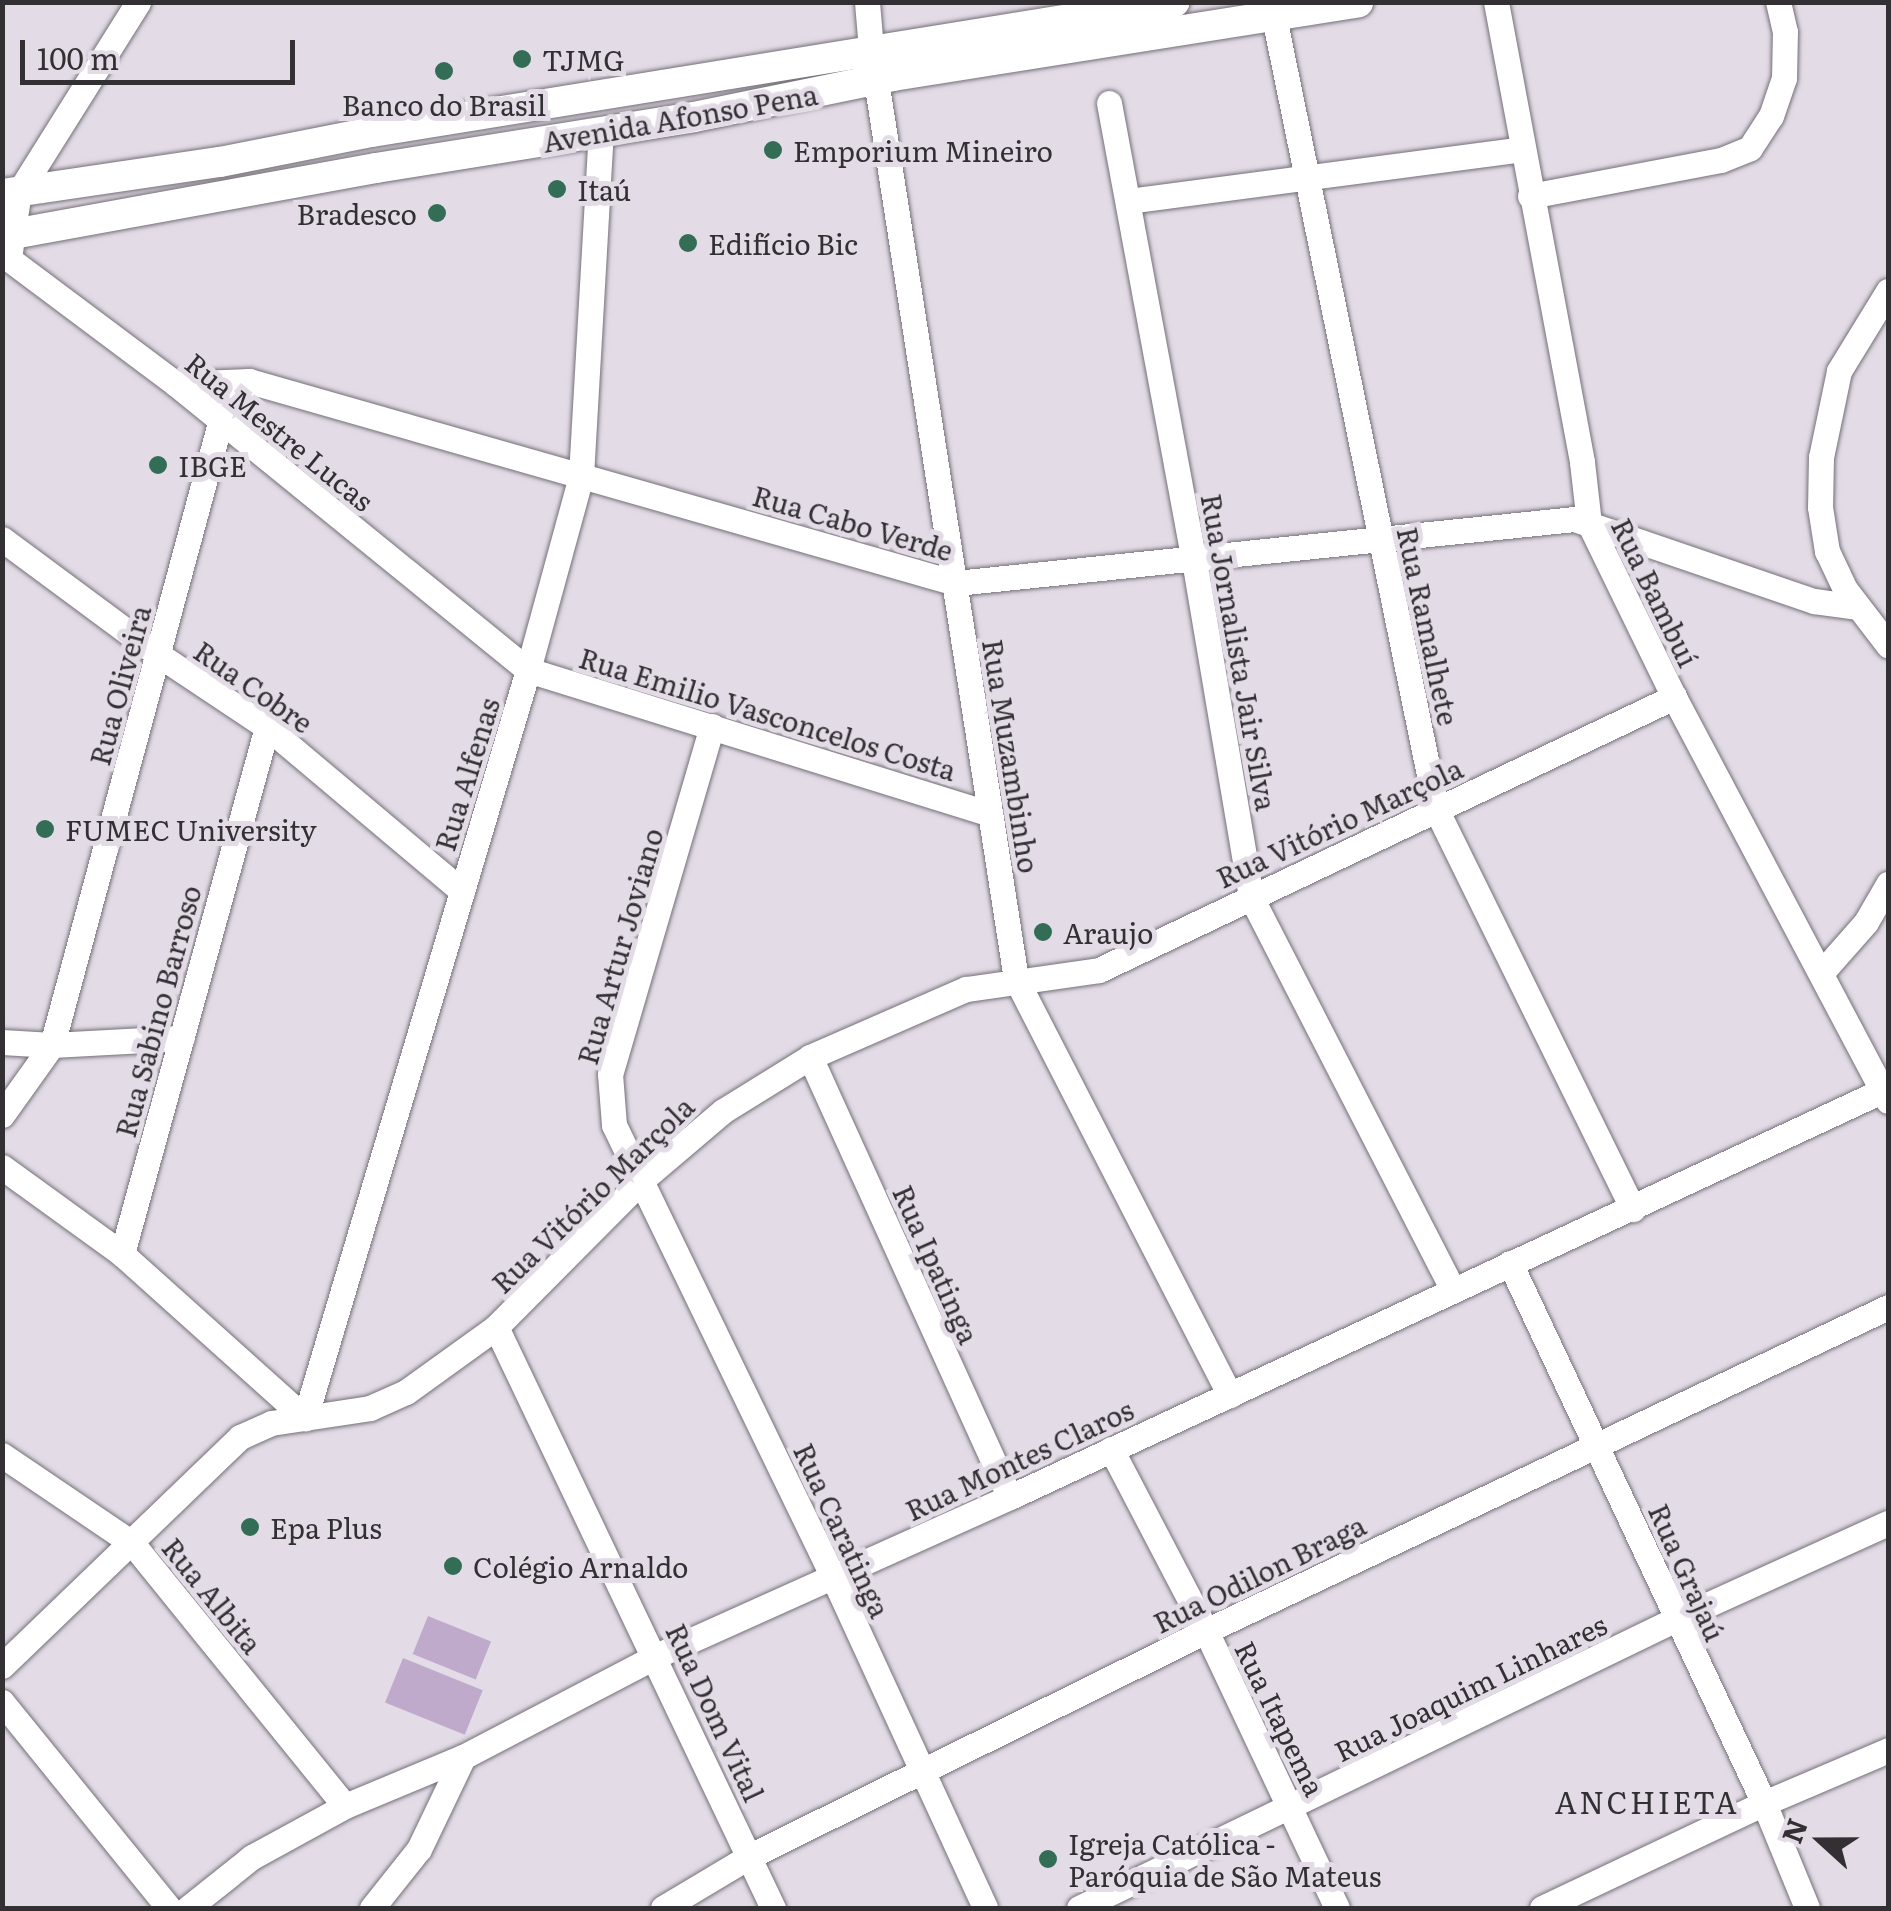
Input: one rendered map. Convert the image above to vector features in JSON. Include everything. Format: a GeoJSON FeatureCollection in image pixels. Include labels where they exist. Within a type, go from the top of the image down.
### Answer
{"type":"FeatureCollection","features":[{"type":"Feature","properties":{"kind":"main road","name":"Avenida Afonso Pena"},"geometry":{"type":"LineString","coordinates":[[6,234],[376,168],[601,133],[870,71],[1098,9],[1176,2]]}},
{"type":"Feature","properties":{"kind":"main road","name":"Avenida Afonso Pena"},"geometry":{"type":"LineString","coordinates":[[11,193],[727,78],[870,71],[1274,18],[1358,2]]}},
{"type":"Feature","properties":{"kind":"main road"},"geometry":{"type":"LineString","coordinates":[[372,132],[376,168]]}},
{"type":"Feature","properties":{"kind":"street","name":"Rua Muzambinho"},"geometry":{"type":"LineString","coordinates":[[867,2],[870,71],[956,583],[1016,979],[1230,1394]]}},
{"type":"Feature","properties":{"kind":"street","name":"Rua Bambuí"},"geometry":{"type":"LineString","coordinates":[[1496,2],[1582,462],[1589,524],[1674,697],[1887,1094]]}},
{"type":"Feature","properties":{"kind":"street"},"geometry":{"type":"LineString","coordinates":[[1530,196],[1721,160],[1750,148],[1771,116],[1784,78],[1785,32],[1778,2]]}},
{"type":"Feature","properties":{"kind":"street"},"geometry":{"type":"LineString","coordinates":[[6,234],[11,193],[131,9]]}},
{"type":"Feature","properties":{"kind":"street","name":"Rua Ramalhete"},"geometry":{"type":"LineString","coordinates":[[1274,18],[1436,809],[1633,1210]]}},
{"type":"Feature","properties":{"kind":"street","name":"Rua Jornalista Jair Silva"},"geometry":{"type":"LineString","coordinates":[[1109,103],[1194,560],[1251,897],[1452,1288]]}},
{"type":"Feature","properties":{"kind":"street","name":"Rua Alfenas"},"geometry":{"type":"LineString","coordinates":[[305,1418],[582,476],[601,133]]}},
{"type":"Feature","properties":{"kind":"street"},"geometry":{"type":"LineString","coordinates":[[1128,201],[1522,149]]}},
{"type":"Feature","properties":{"kind":"street","name":"Rua Mestre Lucas"},"geometry":{"type":"LineString","coordinates":[[6,234],[9,259],[176,384],[528,670]]}},
{"type":"Feature","properties":{"kind":"street"},"geometry":{"type":"LineString","coordinates":[[1888,291],[1839,372],[1821,457],[1826,550],[1857,607],[1888,645]]}},
{"type":"Feature","properties":{"kind":"street","name":"Rua Cabo Verde"},"geometry":{"type":"LineString","coordinates":[[176,384],[249,381],[956,583],[1574,519],[1814,601],[1857,607]]}},
{"type":"Feature","properties":{"kind":"street","name":"Rua Oliveira"},"geometry":{"type":"LineString","coordinates":[[2,1114],[52,1045],[220,423],[249,381]]}},
{"type":"Feature","properties":{"kind":"street","name":"Rua Cobre"},"geometry":{"type":"LineString","coordinates":[[2,539],[158,655],[266,727],[462,891]]}},
{"type":"Feature","properties":{"kind":"street","name":"Rua Emilio Vasconcelos Costa"},"geometry":{"type":"LineString","coordinates":[[528,670],[990,814]]}},
{"type":"Feature","properties":{"kind":"street","name":"Rua Vitório Marçola"},"geometry":{"type":"LineString","coordinates":[[2,1666],[240,1438],[271,1424],[370,1408],[406,1392],[496,1327],[644,1179],[723,1111],[810,1057],[966,989],[1016,979],[1052,980],[1099,970],[1674,697]]}},
{"type":"Feature","properties":{"kind":"street","name":"Rua Artur Joviano"},"geometry":{"type":"LineString","coordinates":[[644,1179],[614,1124],[610,1074],[712,726]]}},
{"type":"Feature","properties":{"kind":"street","name":"Rua Sabino Barroso"},"geometry":{"type":"LineString","coordinates":[[122,1254],[266,727]]}},
{"type":"Feature","properties":{"kind":"street"},"geometry":{"type":"LineString","coordinates":[[1823,971],[1866,922],[1888,884]]}},
{"type":"Feature","properties":{"kind":"street"},"geometry":{"type":"LineString","coordinates":[[2,1042],[52,1045],[182,1038]]}},
{"type":"Feature","properties":{"kind":"street","name":"Rua Ipatinga"},"geometry":{"type":"LineString","coordinates":[[810,1057],[1010,1497]]}},
{"type":"Feature","properties":{"kind":"street","name":"Rua Montes Claros"},"geometry":{"type":"LineString","coordinates":[[188,1908],[252,1857],[346,1806],[464,1757],[656,1656],[1010,1497],[1452,1288],[1887,1094]]}},
{"type":"Feature","properties":{"kind":"street"},"geometry":{"type":"LineString","coordinates":[[2,1167],[122,1254],[305,1418]]}},
{"type":"Feature","properties":{"kind":"street","name":"Rua Caratinga"},"geometry":{"type":"LineString","coordinates":[[644,1179],[985,1908]]}},
{"type":"Feature","properties":{"kind":"street","name":"Rua Grajaú"},"geometry":{"type":"LineString","coordinates":[[1510,1262],[1598,1442],[1674,1620],[1764,1803],[1807,1908]]}},
{"type":"Feature","properties":{"kind":"street","name":"Rua Odilon Braga"},"geometry":{"type":"LineString","coordinates":[[663,1908],[750,1856],[1206,1632],[1888,1307]]}},
{"type":"Feature","properties":{"kind":"street","name":"Rua Dom Vital"},"geometry":{"type":"LineString","coordinates":[[496,1327],[773,1908]]}},
{"type":"Feature","properties":{"kind":"street","name":"Rua Itapema"},"geometry":{"type":"LineString","coordinates":[[1111,1449],[1206,1632],[1337,1908]]}},
{"type":"Feature","properties":{"kind":"street","name":"Rua Albita"},"geometry":{"type":"LineString","coordinates":[[2,1455],[132,1543],[346,1806]]}},
{"type":"Feature","properties":{"kind":"street","name":"Rua Joaquim Linhares"},"geometry":{"type":"LineString","coordinates":[[1079,1908],[1674,1620],[1888,1522]]}},
{"type":"Feature","properties":{"kind":"street"},"geometry":{"type":"LineString","coordinates":[[2,1702],[168,1908]]}},
{"type":"Feature","properties":{"kind":"street"},"geometry":{"type":"LineString","coordinates":[[1542,1908],[1764,1803],[1888,1750]]}},
{"type":"Feature","properties":{"kind":"street"},"geometry":{"type":"LineString","coordinates":[[372,1908],[419,1849],[464,1757]]}},
{"type":"Feature","properties":{"kind":"street"},"geometry":{"type":"LineString","coordinates":[[408,1781],[424,1807],[419,1849]]}},
{"type":"Feature","properties":{"kind":"shaded area"},"geometry":{"type":"Polygon","coordinates":[[[428,1616],[491,1641],[476,1679],[413,1654],[428,1616]]]}},
{"type":"Feature","properties":{"kind":"shaded area"},"geometry":{"type":"Polygon","coordinates":[[[403,1658],[483,1690],[465,1735],[385,1703],[403,1658]]]}},
{"type":"Feature","properties":{"kind":"place","name":"TJMG"},"geometry":{"type":"Point","coordinates":[522,59]}},
{"type":"Feature","properties":{"kind":"place","name":"Banco do Brasil"},"geometry":{"type":"Point","coordinates":[444,71]}},
{"type":"Feature","properties":{"kind":"place","name":"Emporium Mineiro"},"geometry":{"type":"Point","coordinates":[773,150]}},
{"type":"Feature","properties":{"kind":"place","name":"Itaú"},"geometry":{"type":"Point","coordinates":[557,189]}},
{"type":"Feature","properties":{"kind":"place","name":"Bradesco"},"geometry":{"type":"Point","coordinates":[437,213]}},
{"type":"Feature","properties":{"kind":"place","name":"Edifício Bic"},"geometry":{"type":"Point","coordinates":[688,243]}},
{"type":"Feature","properties":{"kind":"place","name":"IBGE"},"geometry":{"type":"Point","coordinates":[158,465]}},
{"type":"Feature","properties":{"kind":"place","name":"FUMEC University"},"geometry":{"type":"Point","coordinates":[45,829]}},
{"type":"Feature","properties":{"kind":"place","name":"Araujo"},"geometry":{"type":"Point","coordinates":[1043,932]}},
{"type":"Feature","properties":{"kind":"place","name":"Epa Plus"},"geometry":{"type":"Point","coordinates":[250,1527]}},
{"type":"Feature","properties":{"kind":"place","name":"Colégio Arnaldo"},"geometry":{"type":"Point","coordinates":[453,1566]}},
{"type":"Feature","properties":{"kind":"place","name":"Igreja Católica - Paróquia de São Mateus"},"geometry":{"type":"Point","coordinates":[1048,1859]}},
{"type":"Feature","properties":{"kind":"district","name":"ANCHIETA"},"geometry":{"type":"Point","coordinates":[1647,1801]}}]}
